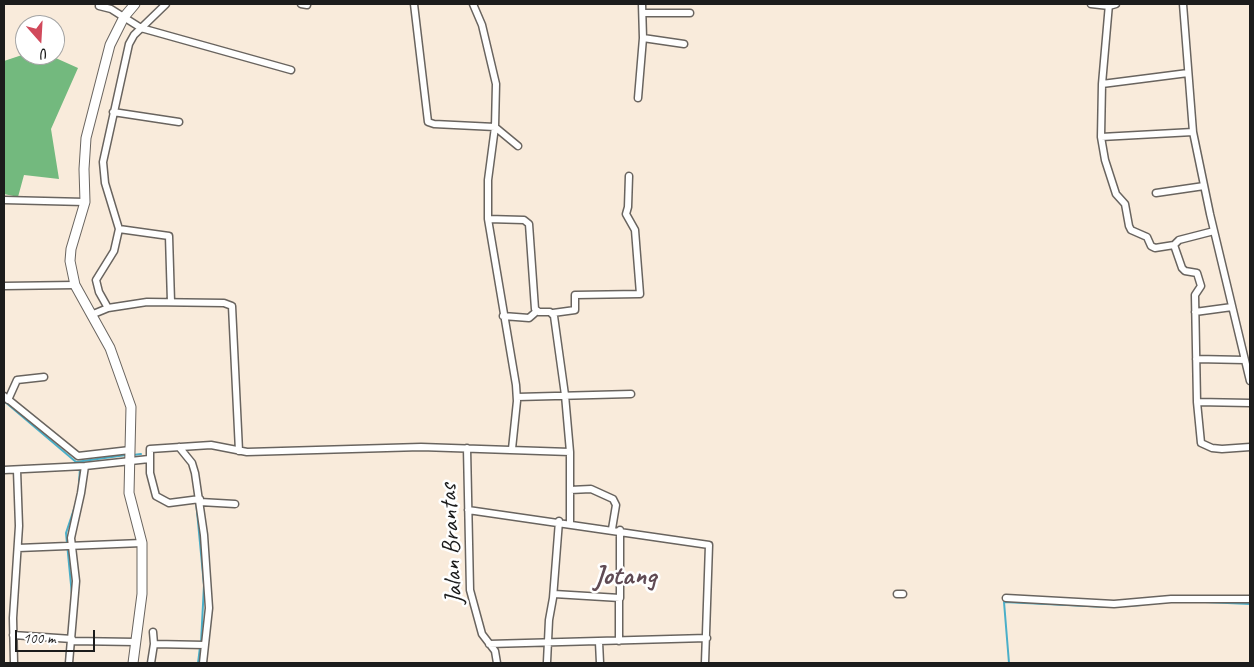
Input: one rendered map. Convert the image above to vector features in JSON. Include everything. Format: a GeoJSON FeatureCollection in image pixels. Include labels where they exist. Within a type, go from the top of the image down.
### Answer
{"type":"FeatureCollection","features":[{"type":"Feature","properties":{"kind":"main road"},"geometry":{"type":"LineString","coordinates":[[133,663],[142,594],[142,543],[129,493],[131,407],[110,348],[93,314],[75,285],[70,261],[71,249],[85,202],[86,138],[110,45],[135,4]]}},
{"type":"Feature","properties":{"kind":"street"},"geometry":{"type":"LineString","coordinates":[[107,309],[96,280],[114,251],[120,229],[105,183],[103,162],[129,44],[140,27],[166,4]]}},
{"type":"Feature","properties":{"kind":"street"},"geometry":{"type":"LineString","coordinates":[[414,4],[428,122],[434,124],[495,127],[518,146]]}},
{"type":"Feature","properties":{"kind":"street"},"geometry":{"type":"LineString","coordinates":[[473,4],[484,32],[496,84],[495,127],[490,157],[488,219],[516,397],[512,449]]}},
{"type":"Feature","properties":{"kind":"street"},"geometry":{"type":"LineString","coordinates":[[638,98],[643,38],[642,4]]}},
{"type":"Feature","properties":{"kind":"street"},"geometry":{"type":"LineString","coordinates":[[1091,4],[1116,4]]}},
{"type":"Feature","properties":{"kind":"street"},"geometry":{"type":"LineString","coordinates":[[1183,4],[1193,132],[1214,231],[1250,381]]}},
{"type":"Feature","properties":{"kind":"street"},"geometry":{"type":"LineString","coordinates":[[1109,5],[1102,84],[1101,137],[1105,160],[1116,194],[1125,204],[1129,226],[1131,230],[1147,237],[1153,248],[1174,245],[1179,240],[1214,231]]}},
{"type":"Feature","properties":{"kind":"street"},"geometry":{"type":"LineString","coordinates":[[99,6],[140,27],[291,70]]}},
{"type":"Feature","properties":{"kind":"street"},"geometry":{"type":"LineString","coordinates":[[642,14],[690,13]]}},
{"type":"Feature","properties":{"kind":"street"},"geometry":{"type":"LineString","coordinates":[[643,38],[684,44]]}},
{"type":"Feature","properties":{"kind":"street"},"geometry":{"type":"LineString","coordinates":[[1102,84],[1188,73]]}},
{"type":"Feature","properties":{"kind":"street"},"geometry":{"type":"LineString","coordinates":[[113,112],[179,122]]}},
{"type":"Feature","properties":{"kind":"street"},"geometry":{"type":"LineString","coordinates":[[1101,137],[1193,132]]}},
{"type":"Feature","properties":{"kind":"street"},"geometry":{"type":"LineString","coordinates":[[503,316],[529,318],[537,311],[552,313],[575,310],[575,295],[640,294],[635,230],[626,214],[629,176]]}},
{"type":"Feature","properties":{"kind":"street"},"geometry":{"type":"LineString","coordinates":[[1156,193],[1204,186]]}},
{"type":"Feature","properties":{"kind":"street"},"geometry":{"type":"LineString","coordinates":[[4,200],[85,202]]}},
{"type":"Feature","properties":{"kind":"street"},"geometry":{"type":"LineString","coordinates":[[488,219],[527,221],[537,311]]}},
{"type":"Feature","properties":{"kind":"street"},"geometry":{"type":"LineString","coordinates":[[120,229],[166,235],[170,238],[172,302]]}},
{"type":"Feature","properties":{"kind":"street"},"geometry":{"type":"LineString","coordinates":[[1174,245],[1183,270],[1196,272],[1200,287],[1195,295],[1199,437],[1204,446],[1222,449],[1250,447]]}},
{"type":"Feature","properties":{"kind":"street"},"geometry":{"type":"LineString","coordinates":[[4,286],[75,285]]}},
{"type":"Feature","properties":{"kind":"street"},"geometry":{"type":"LineString","coordinates":[[93,314],[107,309],[147,302],[224,303],[232,306],[239,451]]}},
{"type":"Feature","properties":{"kind":"street"},"geometry":{"type":"LineString","coordinates":[[1195,312],[1232,307]]}},
{"type":"Feature","properties":{"kind":"street"},"geometry":{"type":"LineString","coordinates":[[552,313],[565,397],[570,452],[570,523]]}},
{"type":"Feature","properties":{"kind":"street"},"geometry":{"type":"LineString","coordinates":[[1196,359],[1245,360]]}},
{"type":"Feature","properties":{"kind":"street"},"geometry":{"type":"LineString","coordinates":[[44,377],[17,380],[6,398],[78,456],[131,456],[148,459]]}},
{"type":"Feature","properties":{"kind":"street"},"geometry":{"type":"LineString","coordinates":[[516,397],[631,394]]}},
{"type":"Feature","properties":{"kind":"street"},"geometry":{"type":"LineString","coordinates":[[1197,402],[1250,404]]}},
{"type":"Feature","properties":{"kind":"street"},"geometry":{"type":"LineString","coordinates":[[235,504],[198,500],[169,503],[156,496],[148,459],[151,448],[211,445],[239,451],[371,447],[512,449],[570,452]]}},
{"type":"Feature","properties":{"kind":"street"},"geometry":{"type":"LineString","coordinates":[[179,447],[192,463],[208,583],[202,645],[203,663]]}},
{"type":"Feature","properties":{"kind":"street","name":"Jalan Brantas"},"geometry":{"type":"LineString","coordinates":[[467,448],[470,590],[482,634],[494,651],[496,663]]}},
{"type":"Feature","properties":{"kind":"street"},"geometry":{"type":"LineString","coordinates":[[4,470],[82,466],[131,456]]}},
{"type":"Feature","properties":{"kind":"street"},"geometry":{"type":"LineString","coordinates":[[69,663],[76,581],[68,546],[81,493],[82,466]]}},
{"type":"Feature","properties":{"kind":"street"},"geometry":{"type":"LineString","coordinates":[[14,663],[13,635],[19,526],[16,470]]}},
{"type":"Feature","properties":{"kind":"street"},"geometry":{"type":"LineString","coordinates":[[570,490],[591,489],[613,499],[616,505],[621,592],[619,599],[619,641]]}},
{"type":"Feature","properties":{"kind":"street"},"geometry":{"type":"LineString","coordinates":[[468,510],[570,523],[709,545],[705,663]]}},
{"type":"Feature","properties":{"kind":"street"},"geometry":{"type":"LineString","coordinates":[[548,662],[548,620],[554,594],[560,522]]}},
{"type":"Feature","properties":{"kind":"street"},"geometry":{"type":"LineString","coordinates":[[18,548],[142,543]]}},
{"type":"Feature","properties":{"kind":"street"},"geometry":{"type":"LineString","coordinates":[[554,594],[619,599]]}},
{"type":"Feature","properties":{"kind":"street"},"geometry":{"type":"LineString","coordinates":[[1006,598],[1114,604],[1171,599],[1250,599]]}},
{"type":"Feature","properties":{"kind":"street"},"geometry":{"type":"LineString","coordinates":[[151,663],[154,644],[153,632]]}},
{"type":"Feature","properties":{"kind":"street"},"geometry":{"type":"LineString","coordinates":[[13,635],[136,642]]}},
{"type":"Feature","properties":{"kind":"street"},"geometry":{"type":"LineString","coordinates":[[489,644],[707,638]]}},
{"type":"Feature","properties":{"kind":"street"},"geometry":{"type":"LineString","coordinates":[[599,642],[600,663]]}},
{"type":"Feature","properties":{"kind":"street"},"geometry":{"type":"LineString","coordinates":[[154,644],[172,646],[202,645]]}},
{"type":"Feature","properties":{"kind":"green space"},"geometry":{"type":"Polygon","coordinates":[[[15,57],[15,65],[65,65],[65,62],[78,68],[51,129],[59,179],[24,175],[18,197],[4,194],[4,61],[15,57]]]}},
{"type":"Feature","properties":{"kind":"waterway"},"geometry":{"type":"LineString","coordinates":[[4,401],[76,462],[126,455]]}},
{"type":"Feature","properties":{"kind":"waterway"},"geometry":{"type":"LineString","coordinates":[[133,455],[141,454]]}},
{"type":"Feature","properties":{"kind":"waterway"},"geometry":{"type":"LineString","coordinates":[[79,483],[80,468]]}},
{"type":"Feature","properties":{"kind":"waterway"},"geometry":{"type":"LineString","coordinates":[[72,595],[66,533],[77,500]]}},
{"type":"Feature","properties":{"kind":"waterway"},"geometry":{"type":"LineString","coordinates":[[196,501],[204,585],[201,643]]}},
{"type":"Feature","properties":{"kind":"waterway"},"geometry":{"type":"LineString","coordinates":[[1009,663],[1004,602],[1108,607]]}},
{"type":"Feature","properties":{"kind":"waterway"},"geometry":{"type":"LineString","coordinates":[[1205,602],[1250,604]]}},
{"type":"Feature","properties":{"kind":"waterway"},"geometry":{"type":"LineString","coordinates":[[1123,606],[1141,605]]}},
{"type":"Feature","properties":{"kind":"waterway"},"geometry":{"type":"LineString","coordinates":[[66,660],[68,642]]}},
{"type":"Feature","properties":{"kind":"waterway"},"geometry":{"type":"LineString","coordinates":[[198,663],[200,647]]}},
{"type":"Feature","properties":{"kind":"district","name":"Jotang"},"geometry":{"type":"Point","coordinates":[625,577]}}]}
